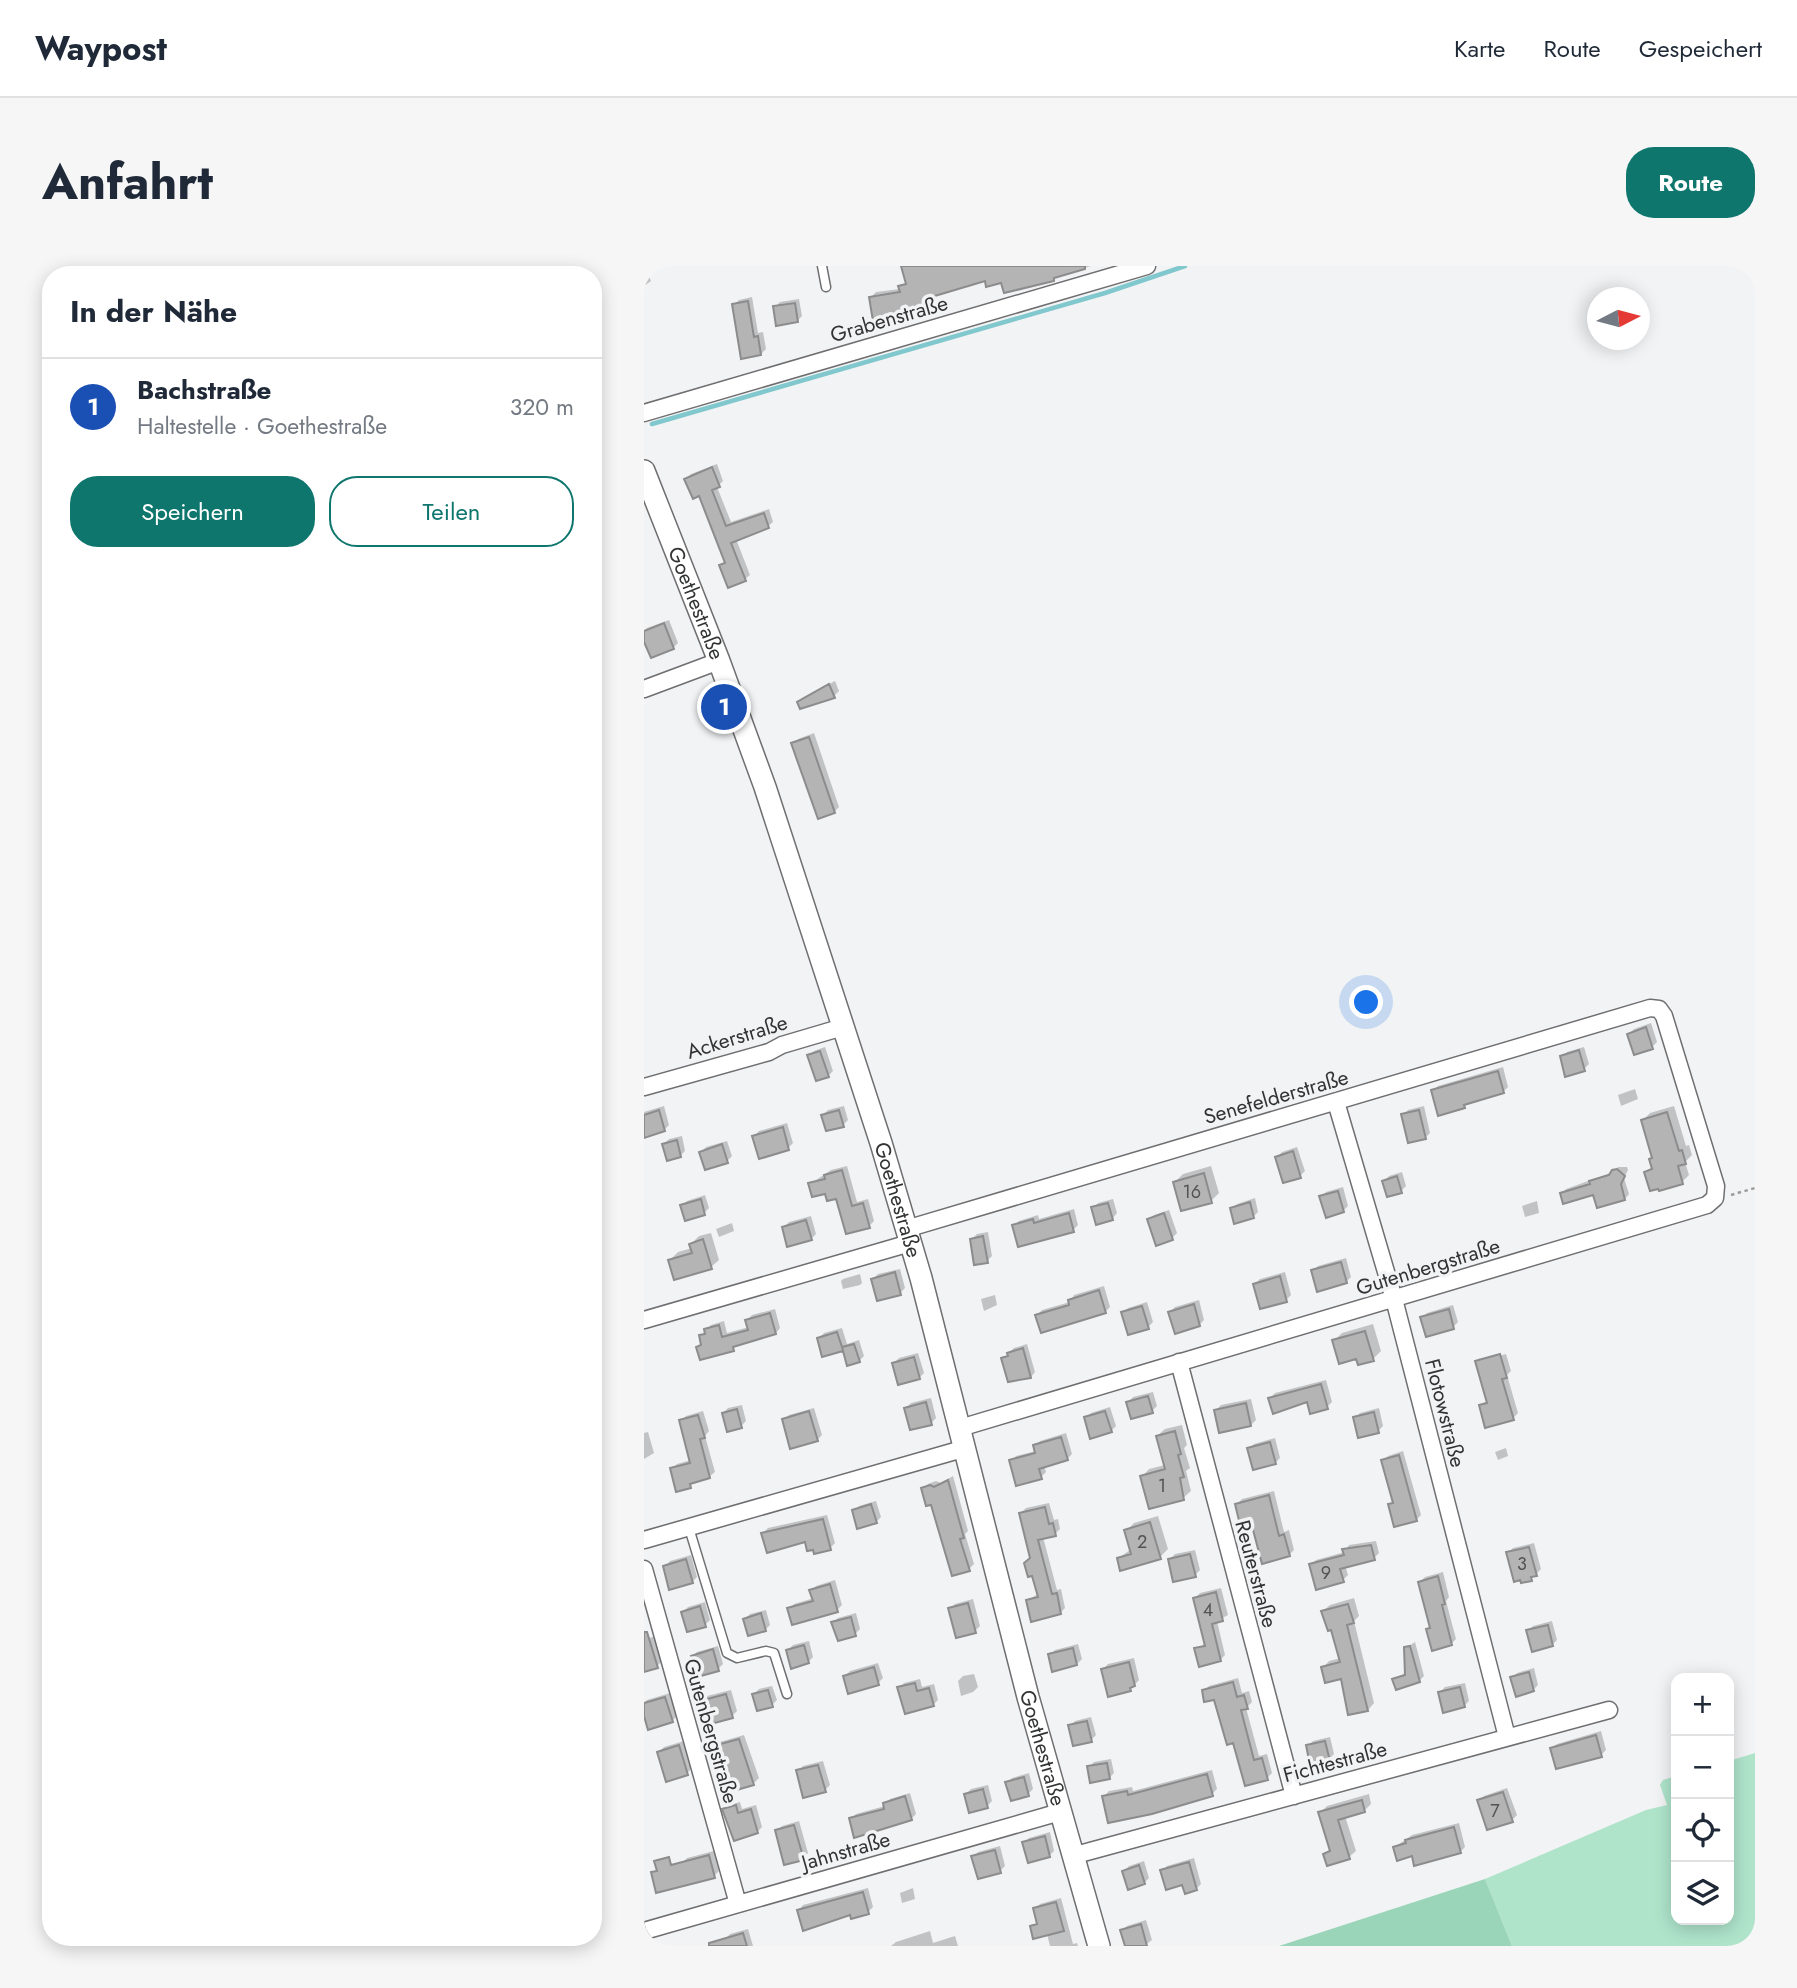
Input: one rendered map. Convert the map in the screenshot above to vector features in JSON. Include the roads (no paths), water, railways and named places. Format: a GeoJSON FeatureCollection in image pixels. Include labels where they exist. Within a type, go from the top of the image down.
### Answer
{"type":"FeatureCollection","features":[{"type":"Feature","properties":{"kind":"street","name":"Grabenstraße"},"geometry":{"type":"LineString","coordinates":[[644,413],[1147,267]]}},
{"type":"Feature","properties":{"kind":"street","name":"Goethestraße"},"geometry":{"type":"LineString","coordinates":[[644,471],[765,787],[908,1236],[1060,1812],[1099,1946]]}},
{"type":"Feature","properties":{"kind":"street"},"geometry":{"type":"LineString","coordinates":[[644,689],[719,661]]}},
{"type":"Feature","properties":{"kind":"street","name":"Senefelderstraße"},"geometry":{"type":"LineString","coordinates":[[644,1320],[1336,1102],[1650,1008],[1658,1009],[1664,1016],[1716,1186],[1715,1198]]}},
{"type":"Feature","properties":{"kind":"street","name":"Ackerstraße"},"geometry":{"type":"LineString","coordinates":[[644,1087],[769,1052],[782,1045],[843,1027]]}},
{"type":"Feature","properties":{"kind":"street","name":"Flotowstraße"},"geometry":{"type":"LineString","coordinates":[[1336,1102],[1394,1299],[1507,1737]]}},
{"type":"Feature","properties":{"kind":"street","name":"Gutenbergstraße"},"geometry":{"type":"LineString","coordinates":[[644,1541],[963,1438],[1179,1362],[1707,1205],[1715,1198]]}},
{"type":"Feature","properties":{"kind":"street","name":"Reuterstraße"},"geometry":{"type":"LineString","coordinates":[[1179,1362],[1294,1796]]}},
{"type":"Feature","properties":{"kind":"street","name":"Gutenbergstraße"},"geometry":{"type":"LineString","coordinates":[[644,1569],[738,1904]]}},
{"type":"Feature","properties":{"kind":"street","name":"Fichtestraße"},"geometry":{"type":"LineString","coordinates":[[1072,1856],[1609,1710]]}},
{"type":"Feature","properties":{"kind":"street","name":"Jahnstraße"},"geometry":{"type":"LineString","coordinates":[[644,1931],[1060,1812]]}},
{"type":"Feature","properties":{"kind":"lane"},"geometry":{"type":"LineString","coordinates":[[822,266],[826,287]]}},
{"type":"Feature","properties":{"kind":"lane","name":"Gutenbergstraße"},"geometry":{"type":"LineString","coordinates":[[689,1528],[727,1653],[730,1657],[737,1658],[766,1651],[774,1653],[787,1694]]}},
{"type":"Feature","properties":{"kind":"waterway"},"geometry":{"type":"LineString","coordinates":[[652,424],[1105,293],[1185,266]]}},
{"type":"Feature","properties":{"kind":"place","name":"Bachstraße"},"geometry":{"type":"Point","coordinates":[724,707]}}]}
